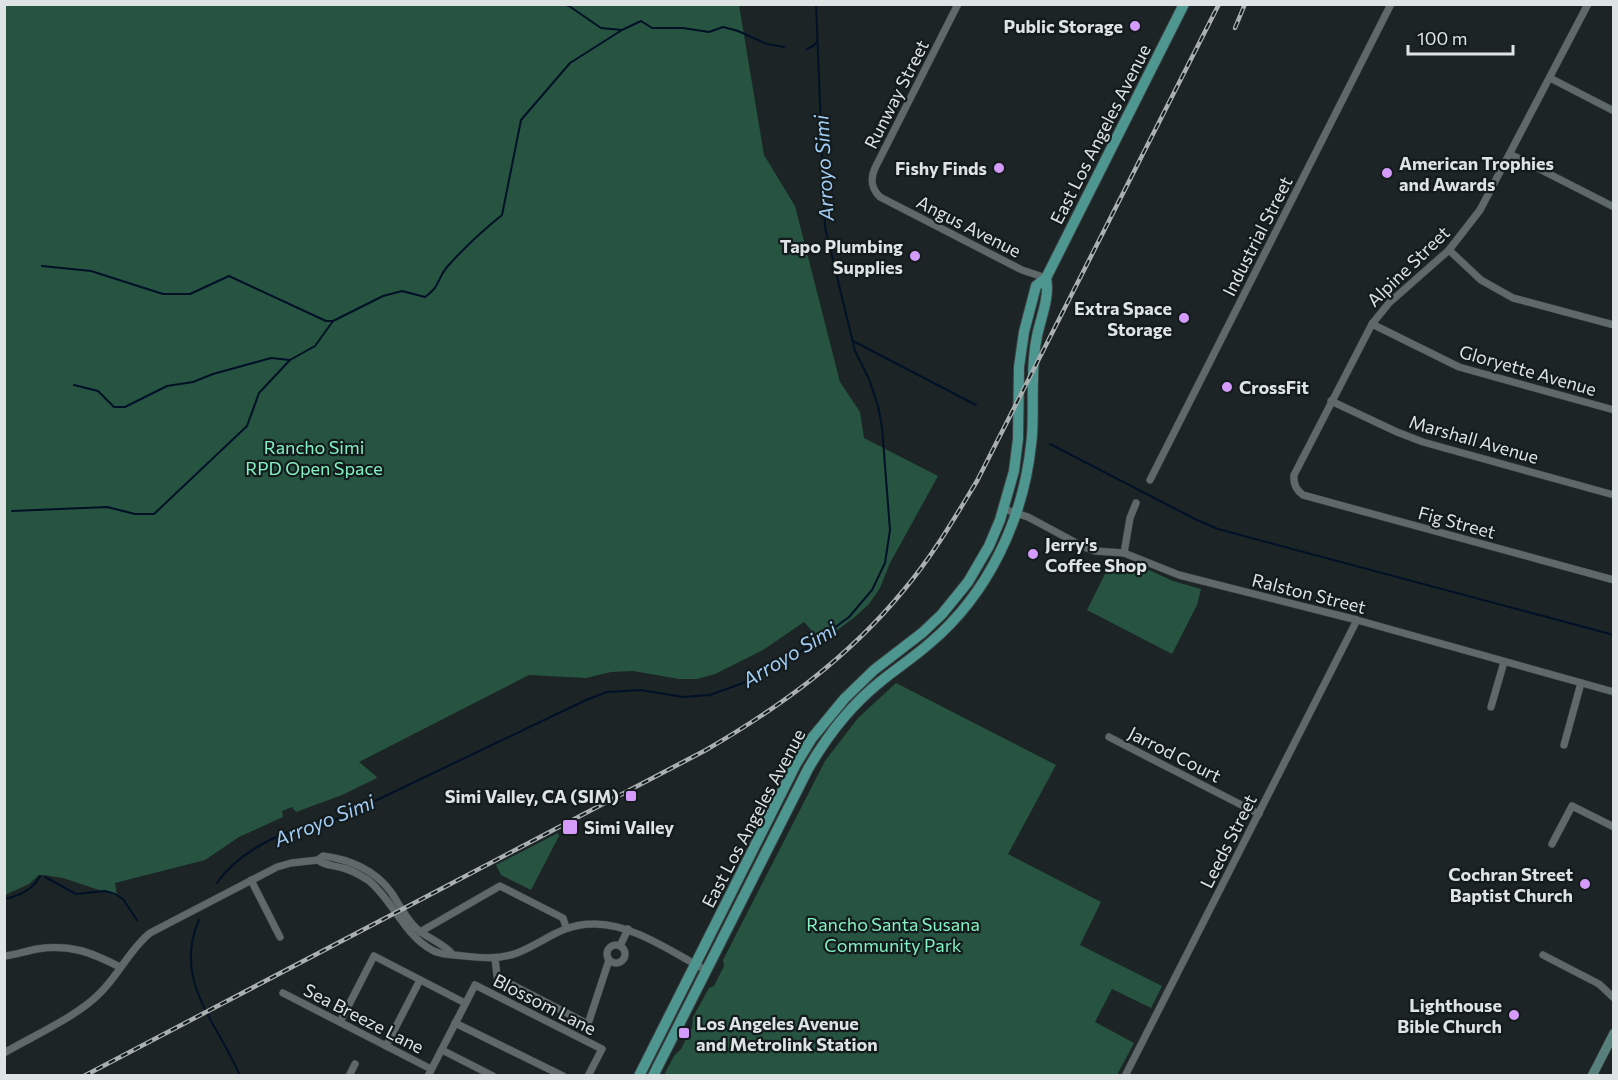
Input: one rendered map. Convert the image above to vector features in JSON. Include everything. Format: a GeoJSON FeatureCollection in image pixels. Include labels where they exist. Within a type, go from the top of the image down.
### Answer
{"type":"FeatureCollection","features":[{"type":"Feature","properties":{"kind":"main road","name":"East Los Angeles Avenue"},"geometry":{"type":"LineString","coordinates":[[639,1076],[792,773],[812,738],[856,687],[922,633],[955,599],[981,561],[997,530],[1010,492],[1017,453],[1019,367],[1024,332],[1036,286],[1046,278],[1184,4]]}},
{"type":"Feature","properties":{"kind":"main road","name":"East Los Angeles Avenue"},"geometry":{"type":"LineString","coordinates":[[653,1076],[808,769],[825,741],[863,697],[931,642],[954,619],[980,587],[992,567],[1017,513],[1028,470],[1034,357],[1041,314],[1048,290],[1046,278]]}},
{"type":"Feature","properties":{"kind":"main road"},"geometry":{"type":"LineString","coordinates":[[1592,1076],[1612,1039]]}},
{"type":"Feature","properties":{"kind":"street","name":"Runway Street"},"geometry":{"type":"LineString","coordinates":[[880,197],[873,188],[871,180],[874,168],[958,4]]}},
{"type":"Feature","properties":{"kind":"street","name":"Industrial Street"},"geometry":{"type":"LineString","coordinates":[[1150,480],[1391,4]]}},
{"type":"Feature","properties":{"kind":"street","name":"Alpine Street"},"geometry":{"type":"LineString","coordinates":[[1296,488],[1294,475],[1372,324],[1389,303],[1449,250],[1480,210],[1588,4]]}},
{"type":"Feature","properties":{"kind":"street"},"geometry":{"type":"LineString","coordinates":[[1550,78],[1614,111]]}},
{"type":"Feature","properties":{"kind":"street"},"geometry":{"type":"LineString","coordinates":[[1510,154],[1614,207]]}},
{"type":"Feature","properties":{"kind":"street","name":"Angus Avenue"},"geometry":{"type":"LineString","coordinates":[[880,197],[1022,270],[1046,278]]}},
{"type":"Feature","properties":{"kind":"street"},"geometry":{"type":"LineString","coordinates":[[1449,250],[1481,280],[1513,298],[1614,325]]}},
{"type":"Feature","properties":{"kind":"street","name":"Gloryette Avenue"},"geometry":{"type":"LineString","coordinates":[[1372,324],[1459,367],[1614,410]]}},
{"type":"Feature","properties":{"kind":"street","name":"Marshall Avenue"},"geometry":{"type":"LineString","coordinates":[[1331,400],[1397,432],[1424,442],[1614,495]]}},
{"type":"Feature","properties":{"kind":"street","name":"Fig Street"},"geometry":{"type":"LineString","coordinates":[[1296,488],[1303,495],[1614,580]]}},
{"type":"Feature","properties":{"kind":"street"},"geometry":{"type":"LineString","coordinates":[[1124,554],[1130,518],[1136,504]]}},
{"type":"Feature","properties":{"kind":"street","name":"Ralston Street"},"geometry":{"type":"LineString","coordinates":[[1004,509],[1017,513],[1084,547],[1124,554],[1179,575],[1357,620],[1614,692]]}},
{"type":"Feature","properties":{"kind":"street","name":"Leeds Street"},"geometry":{"type":"LineString","coordinates":[[1125,1076],[1357,620]]}},
{"type":"Feature","properties":{"kind":"street"},"geometry":{"type":"LineString","coordinates":[[1491,707],[1504,662]]}},
{"type":"Feature","properties":{"kind":"street"},"geometry":{"type":"LineString","coordinates":[[1564,745],[1581,683]]}},
{"type":"Feature","properties":{"kind":"street","name":"Jarrod Court"},"geometry":{"type":"LineString","coordinates":[[1109,737],[1259,814]]}},
{"type":"Feature","properties":{"kind":"street"},"geometry":{"type":"LineString","coordinates":[[1552,844],[1572,806],[1614,826]]}},
{"type":"Feature","properties":{"kind":"street"},"geometry":{"type":"LineString","coordinates":[[4,1053],[89,1004],[106,986],[138,943],[150,933],[251,880],[291,863],[318,860],[323,856],[339,858],[360,866],[391,892],[409,920],[420,932],[448,949],[452,954]]}},
{"type":"Feature","properties":{"kind":"street"},"geometry":{"type":"LineString","coordinates":[[318,860],[322,864],[349,870],[365,878],[378,888],[402,924],[417,939],[446,956],[452,954],[474,958],[495,958],[516,953],[567,927],[595,923],[628,929],[706,970]]}},
{"type":"Feature","properties":{"kind":"street"},"geometry":{"type":"LineString","coordinates":[[251,880],[279,937]]}},
{"type":"Feature","properties":{"kind":"street"},"geometry":{"type":"LineString","coordinates":[[420,932],[500,886],[563,918],[567,927]]}},
{"type":"Feature","properties":{"kind":"street"},"geometry":{"type":"LineString","coordinates":[[620,946],[628,929]]}},
{"type":"Feature","properties":{"kind":"street"},"geometry":{"type":"LineString","coordinates":[[495,958],[499,978],[588,1024],[609,960],[608,949],[615,945],[624,950],[624,958],[617,963],[609,960]]}},
{"type":"Feature","properties":{"kind":"street"},"geometry":{"type":"LineString","coordinates":[[4,956],[36,949],[76,948],[120,967]]}},
{"type":"Feature","properties":{"kind":"street"},"geometry":{"type":"LineString","coordinates":[[1543,955],[1599,984],[1614,998]]}},
{"type":"Feature","properties":{"kind":"street"},"geometry":{"type":"LineString","coordinates":[[340,1022],[374,956],[465,1003],[430,1072]]}},
{"type":"Feature","properties":{"kind":"street"},"geometry":{"type":"LineString","coordinates":[[386,1046],[420,980]]}},
{"type":"Feature","properties":{"kind":"street","name":"Blossom Lane"},"geometry":{"type":"LineString","coordinates":[[465,1003],[475,985],[602,1049],[588,1076]]}},
{"type":"Feature","properties":{"kind":"street","name":"Sea Breeze Lane"},"geometry":{"type":"LineString","coordinates":[[283,993],[386,1046],[430,1072]]}},
{"type":"Feature","properties":{"kind":"street"},"geometry":{"type":"LineString","coordinates":[[455,1023],[563,1076]]}},
{"type":"Feature","properties":{"kind":"street"},"geometry":{"type":"LineString","coordinates":[[442,1050],[493,1076]]}},
{"type":"Feature","properties":{"kind":"street"},"geometry":{"type":"LineString","coordinates":[[349,1076],[355,1064]]}},
{"type":"Feature","properties":{"kind":"green space","name":"Rancho Simi RPD Open Space"},"geometry":{"type":"Polygon","coordinates":[[[5,4],[739,5],[764,155],[795,206],[840,382],[860,412],[864,438],[938,476],[890,563],[880,588],[869,604],[822,642],[804,622],[763,650],[715,674],[697,679],[679,679],[633,671],[611,672],[586,678],[529,675],[359,762],[377,777],[375,779],[342,795],[296,812],[292,807],[282,811],[283,817],[239,837],[205,860],[115,883],[117,896],[63,878],[43,875],[39,875],[29,884],[5,895],[5,4]]]}},
{"type":"Feature","properties":{"kind":"green space"},"geometry":{"type":"Polygon","coordinates":[[[1112,560],[1136,564],[1173,581],[1201,589],[1197,605],[1172,654],[1087,610],[1112,560]]]}},
{"type":"Feature","properties":{"kind":"green space","name":"Rancho Santa Susana Community Park"},"geometry":{"type":"Polygon","coordinates":[[[896,683],[1056,765],[1008,854],[1101,902],[1080,945],[1162,986],[1151,1008],[1112,989],[1095,1022],[1134,1043],[1117,1075],[664,1075],[674,1056],[681,1049],[692,1027],[693,1017],[709,988],[714,986],[724,966],[723,960],[825,761],[858,718],[896,683]]]}},
{"type":"Feature","properties":{"kind":"green space"},"geometry":{"type":"Polygon","coordinates":[[[558,833],[559,836],[531,890],[501,875],[496,865],[558,833]]]}},
{"type":"Feature","properties":{"kind":"waterway"},"geometry":{"type":"LineString","coordinates":[[563,4],[601,28],[622,30]]}},
{"type":"Feature","properties":{"kind":"waterway","name":"Arroyo Simi"},"geometry":{"type":"LineString","coordinates":[[217,883],[239,860],[285,833],[333,821],[607,692],[641,690],[683,697],[710,695],[746,682],[811,645],[849,617],[872,590],[885,563],[890,530],[882,427],[869,379],[855,351],[825,227],[816,4]]}},
{"type":"Feature","properties":{"kind":"waterway"},"geometry":{"type":"LineString","coordinates":[[74,385],[98,391],[114,407],[125,407],[167,386],[193,382],[271,358],[290,360],[315,346],[333,321],[383,296],[402,291],[425,297],[434,290],[453,260],[502,215],[521,120],[570,63],[622,30],[641,21],[652,28],[683,28],[709,32],[723,27],[767,44],[784,47]]}},
{"type":"Feature","properties":{"kind":"waterway"},"geometry":{"type":"LineString","coordinates":[[807,49],[817,42]]}},
{"type":"Feature","properties":{"kind":"waterway"},"geometry":{"type":"LineString","coordinates":[[42,266],[91,271],[163,294],[190,294],[229,276],[326,321],[333,321]]}},
{"type":"Feature","properties":{"kind":"waterway"},"geometry":{"type":"LineString","coordinates":[[853,341],[976,405]]}},
{"type":"Feature","properties":{"kind":"waterway"},"geometry":{"type":"LineString","coordinates":[[12,511],[107,507],[135,514],[154,514],[247,426],[259,393],[290,360]]}},
{"type":"Feature","properties":{"kind":"waterway"},"geometry":{"type":"LineString","coordinates":[[1050,444],[1218,529],[1614,635]]}},
{"type":"Feature","properties":{"kind":"waterway"},"geometry":{"type":"LineString","coordinates":[[4,899],[25,892],[40,876]]}},
{"type":"Feature","properties":{"kind":"waterway"},"geometry":{"type":"LineString","coordinates":[[45,877],[76,894],[105,891],[115,894],[123,899],[137,920]]}},
{"type":"Feature","properties":{"kind":"waterway","name":"Arroyo Simi"},"geometry":{"type":"LineString","coordinates":[[199,920],[192,942],[191,963],[194,982],[201,1001],[240,1076]]}},
{"type":"Feature","properties":{"kind":"railway"},"geometry":{"type":"LineString","coordinates":[[84,1076],[706,750],[812,680],[859,638],[882,615],[924,565],[977,481],[1219,4]]}},
{"type":"Feature","properties":{"kind":"railway"},"geometry":{"type":"LineString","coordinates":[[1235,28],[1245,4]]}},
{"type":"Feature","properties":{"kind":"place","name":"Public Storage"},"geometry":{"type":"Point","coordinates":[1135,26]}},
{"type":"Feature","properties":{"kind":"place","name":"Fishy Finds"},"geometry":{"type":"Point","coordinates":[999,168]}},
{"type":"Feature","properties":{"kind":"place","name":"American Trophies and Awards"},"geometry":{"type":"Point","coordinates":[1387,173]}},
{"type":"Feature","properties":{"kind":"place","name":"Tapo Plumbing Supplies"},"geometry":{"type":"Point","coordinates":[915,256]}},
{"type":"Feature","properties":{"kind":"place","name":"Extra Space Storage"},"geometry":{"type":"Point","coordinates":[1184,318]}},
{"type":"Feature","properties":{"kind":"place","name":"CrossFit"},"geometry":{"type":"Point","coordinates":[1227,387]}},
{"type":"Feature","properties":{"kind":"place","name":"Jerry's Coffee Shop"},"geometry":{"type":"Point","coordinates":[1033,554]}},
{"type":"Feature","properties":{"kind":"place","name":"Simi Valley, CA (SIM)"},"geometry":{"type":"Point","coordinates":[631,796]}},
{"type":"Feature","properties":{"kind":"place","name":"Simi Valley"},"geometry":{"type":"Point","coordinates":[570,827]}},
{"type":"Feature","properties":{"kind":"place","name":"Cochran Street Baptist Church"},"geometry":{"type":"Point","coordinates":[1585,884]}},
{"type":"Feature","properties":{"kind":"place","name":"Lighthouse Bible Church"},"geometry":{"type":"Point","coordinates":[1514,1015]}},
{"type":"Feature","properties":{"kind":"place","name":"Los Angeles Avenue and Metrolink Station"},"geometry":{"type":"Point","coordinates":[684,1033]}}]}
